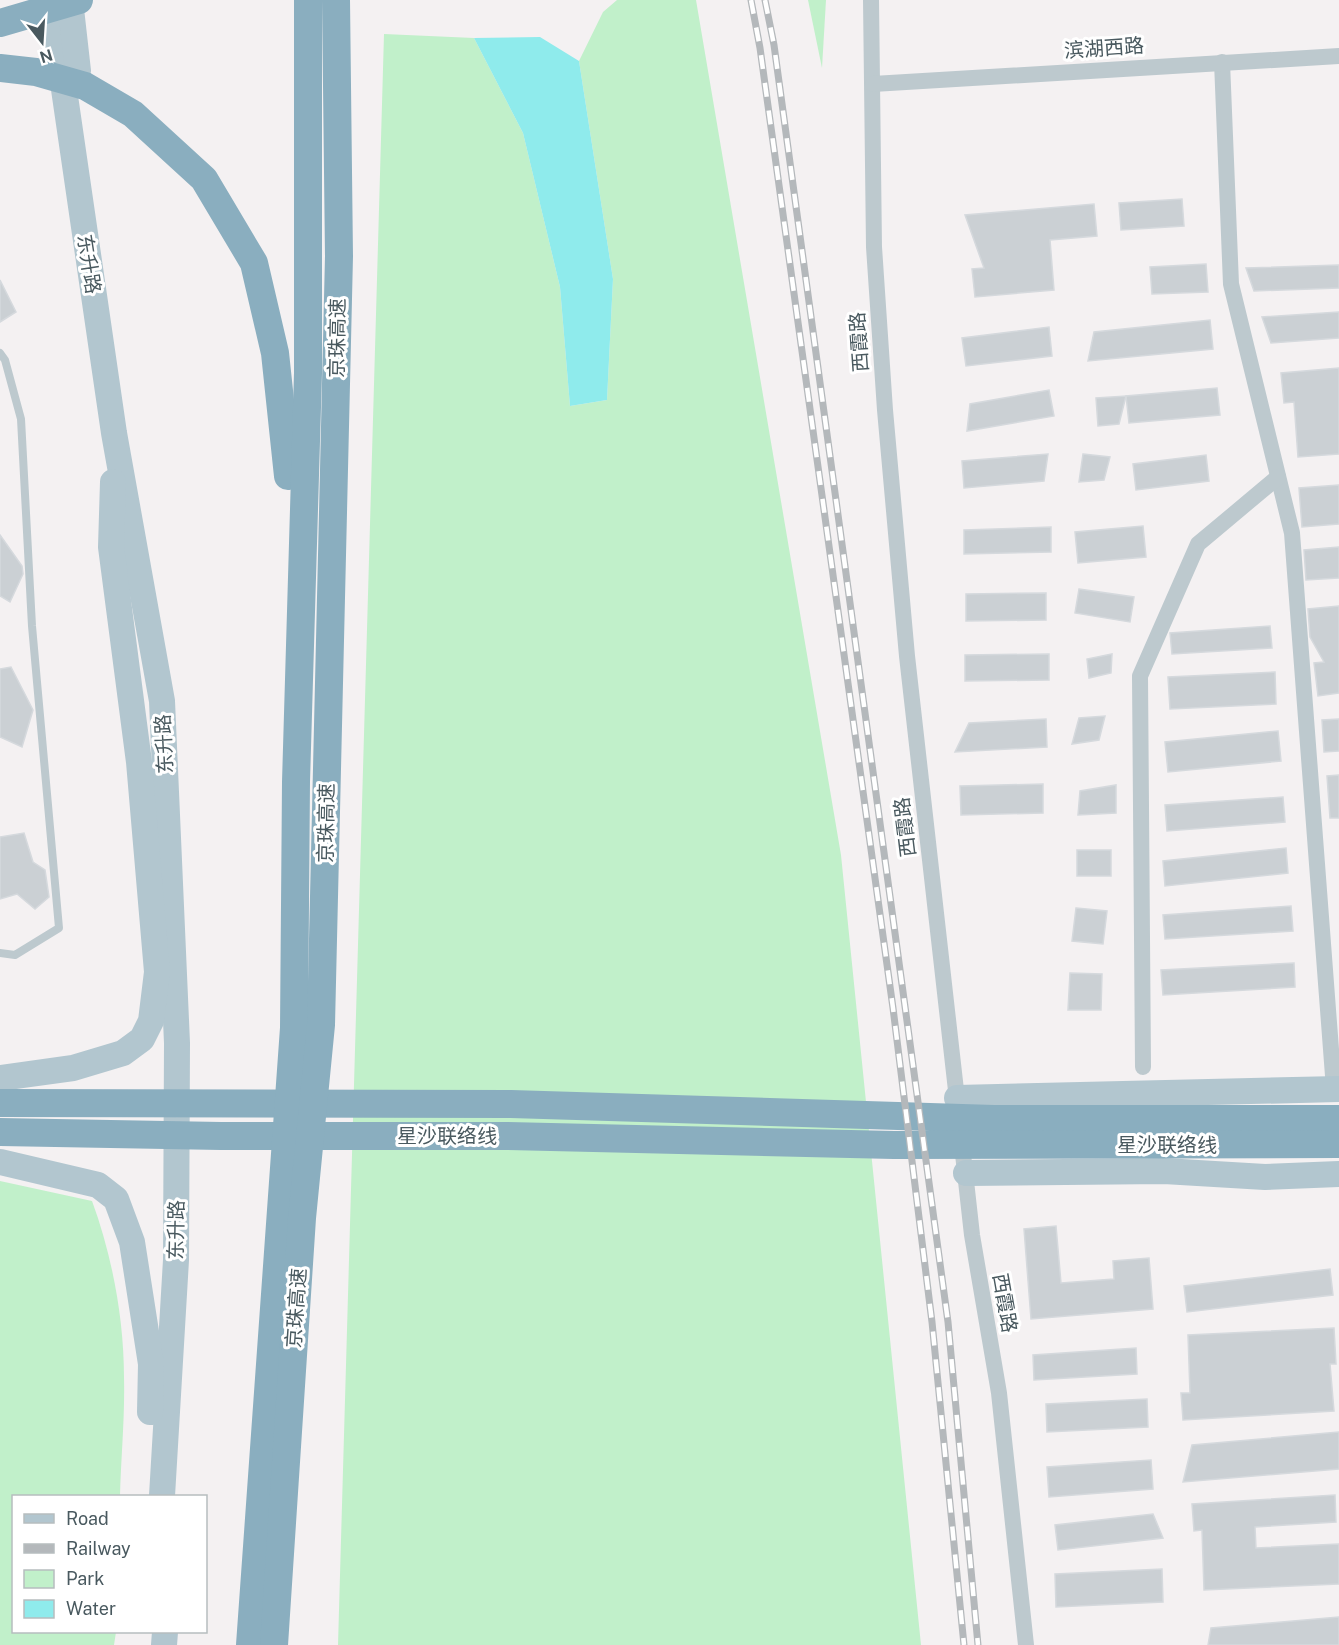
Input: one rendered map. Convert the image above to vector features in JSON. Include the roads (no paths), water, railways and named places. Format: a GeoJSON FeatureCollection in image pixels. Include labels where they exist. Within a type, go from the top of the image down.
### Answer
{"type":"FeatureCollection","features":[{"type":"Feature","properties":{"kind":"highway"},"geometry":{"type":"LineString","coordinates":[[0,4],[15,0]]}},
{"type":"Feature","properties":{"kind":"highway"},"geometry":{"type":"LineString","coordinates":[[0,23],[79,0]]}},
{"type":"Feature","properties":{"kind":"highway","name":"京珠高速"},"geometry":{"type":"LineString","coordinates":[[307,1027],[296,782],[308,373],[308,0]]}},
{"type":"Feature","properties":{"kind":"highway","name":"京珠高速"},"geometry":{"type":"LineString","coordinates":[[250,1645],[292,1219],[307,1027],[339,256],[336,0]]}},
{"type":"Feature","properties":{"kind":"highway"},"geometry":{"type":"LineString","coordinates":[[339,256],[351,0]]}},
{"type":"Feature","properties":{"kind":"highway"},"geometry":{"type":"LineString","coordinates":[[0,68],[36,72],[85,86],[133,114],[204,179],[254,263],[275,353],[288,453],[296,782]]}},
{"type":"Feature","properties":{"kind":"highway"},"geometry":{"type":"LineString","coordinates":[[0,1103],[511,1104],[959,1118],[1339,1119]]}},
{"type":"Feature","properties":{"kind":"highway","name":"星沙联络线"},"geometry":{"type":"LineString","coordinates":[[0,1132],[221,1136],[508,1136],[894,1145],[1339,1144]]}},
{"type":"Feature","properties":{"kind":"highway","name":"京珠高速"},"geometry":{"type":"LineString","coordinates":[[274,1645],[292,1219]]}},
{"type":"Feature","properties":{"kind":"main road","name":"东升路"},"geometry":{"type":"LineString","coordinates":[[51,0],[81,165],[170,698],[186,882],[183,1263],[174,1495]]}},
{"type":"Feature","properties":{"kind":"main road","name":"东升路"},"geometry":{"type":"LineString","coordinates":[[70,0],[81,165],[114,433],[162,701],[184,1043]]}},
{"type":"Feature","properties":{"kind":"main road"},"geometry":{"type":"LineString","coordinates":[[0,1078],[73,1068],[123,1053],[142,1039],[151,1021],[157,972],[155,948],[139,762],[111,547],[114,433]]}},
{"type":"Feature","properties":{"kind":"main road"},"geometry":{"type":"LineString","coordinates":[[956,1089],[1336,1089]]}},
{"type":"Feature","properties":{"kind":"main road"},"geometry":{"type":"LineString","coordinates":[[0,1162],[98,1185],[116,1199],[124,1216],[132,1242],[151,1365],[148,1495]]}},
{"type":"Feature","properties":{"kind":"main road"},"geometry":{"type":"LineString","coordinates":[[966,1173],[1164,1171],[1265,1177],[1339,1174]]}},
{"type":"Feature","properties":{"kind":"main road","name":"东升路"},"geometry":{"type":"LineString","coordinates":[[162,1495],[183,1263]]}},
{"type":"Feature","properties":{"kind":"street","name":"西霞路"},"geometry":{"type":"LineString","coordinates":[[872,0],[874,247],[885,410],[907,656],[972,1236],[999,1393],[1026,1645]]}},
{"type":"Feature","properties":{"kind":"street","name":"滨湖西路"},"geometry":{"type":"LineString","coordinates":[[873,84],[1339,56]]}},
{"type":"Feature","properties":{"kind":"street"},"geometry":{"type":"LineString","coordinates":[[1222,62],[1231,284],[1292,533],[1336,1089]]}},
{"type":"Feature","properties":{"kind":"street"},"geometry":{"type":"LineString","coordinates":[[1143,1067],[1140,676],[1198,544],[1278,477]]}},
{"type":"Feature","properties":{"kind":"lane"},"geometry":{"type":"LineString","coordinates":[[0,353],[5,360],[21,419],[32,626],[59,928],[15,955],[0,953]]}},
{"type":"Feature","properties":{"kind":"water"},"geometry":{"type":"Polygon","coordinates":[[[540,37],[579,61],[613,279],[607,400],[570,406],[560,287],[523,133],[474,38],[540,37]]]}},
{"type":"Feature","properties":{"kind":"railway"},"geometry":{"type":"LineString","coordinates":[[751,0],[760,48],[893,1008],[932,1322],[964,1645]]}},
{"type":"Feature","properties":{"kind":"railway"},"geometry":{"type":"LineString","coordinates":[[765,0],[774,45],[948,1322],[978,1645]]}}]}
